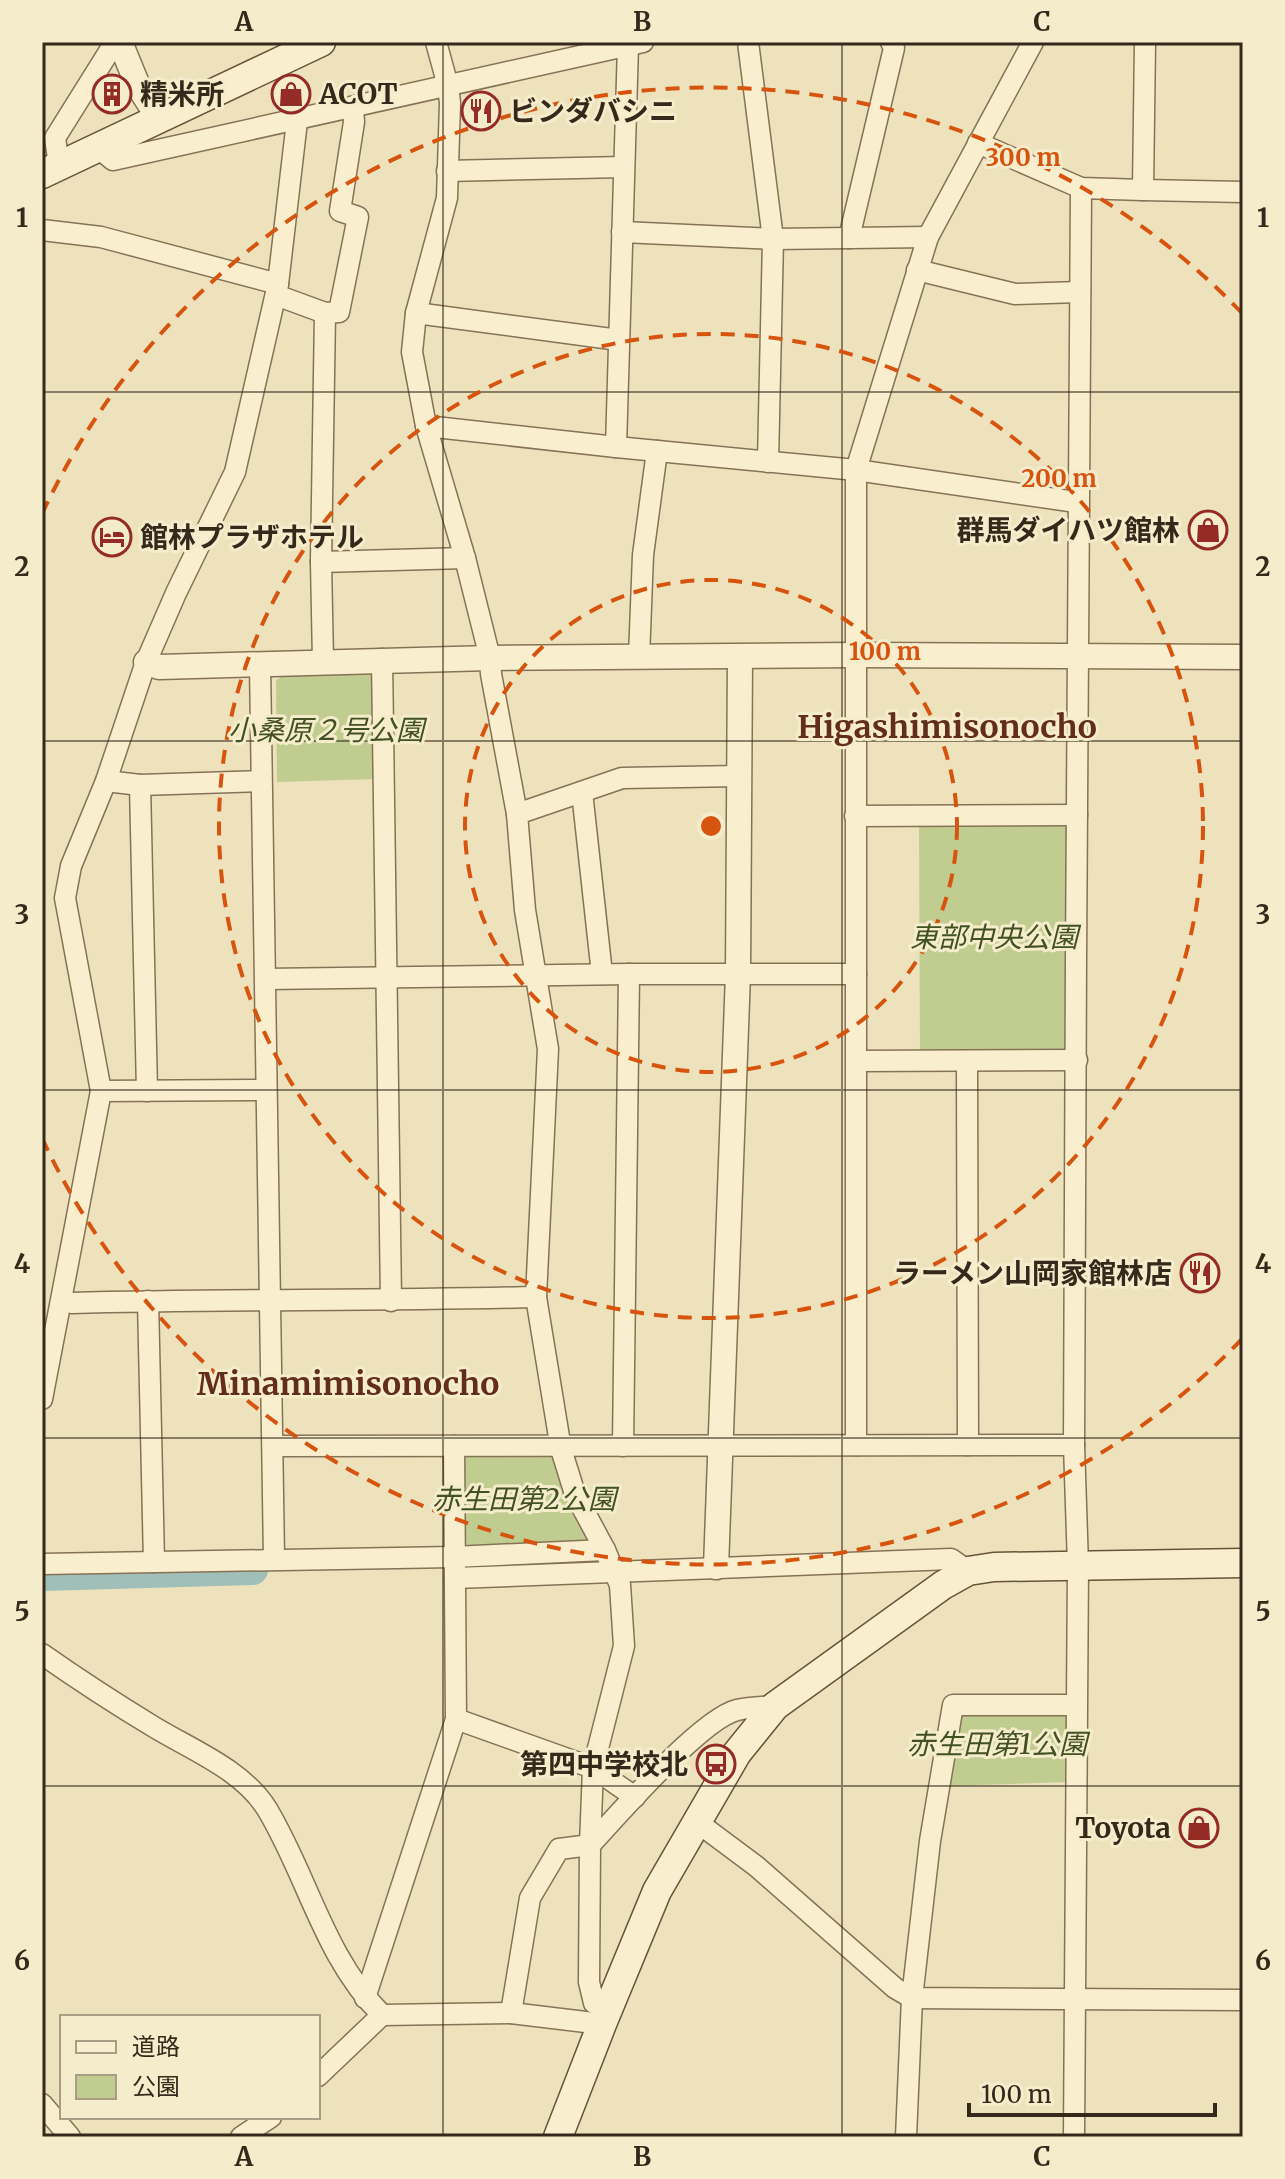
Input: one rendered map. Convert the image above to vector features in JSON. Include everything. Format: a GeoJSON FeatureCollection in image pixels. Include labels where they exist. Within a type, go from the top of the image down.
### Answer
{"type":"FeatureCollection","features":[{"type":"Feature","properties":{"kind":"main road"},"geometry":{"type":"LineString","coordinates":[[50,170],[321,42]]}},
{"type":"Feature","properties":{"kind":"main road"},"geometry":{"type":"LineString","coordinates":[[565,2135],[604,2017],[657,1891],[737,1753],[775,1706],[943,1585],[968,1571],[994,1567],[1243,1563]]}},
{"type":"Feature","properties":{"kind":"street"},"geometry":{"type":"LineString","coordinates":[[118,42],[138,86],[158,117]]}},
{"type":"Feature","properties":{"kind":"street"},"geometry":{"type":"LineString","coordinates":[[50,170],[55,138],[118,42]]}},
{"type":"Feature","properties":{"kind":"street"},"geometry":{"type":"LineString","coordinates":[[136,42],[151,81],[158,117]]}},
{"type":"Feature","properties":{"kind":"street"},"geometry":{"type":"LineString","coordinates":[[436,42],[448,86],[447,198],[416,313],[412,352],[426,426],[465,558],[490,658],[517,814],[525,910],[548,1049],[536,1297],[561,1446],[575,1494],[620,1585],[624,1646],[593,1768],[590,1845],[589,1982],[594,2003],[604,2017]]}},
{"type":"Feature","properties":{"kind":"street"},"geometry":{"type":"LineString","coordinates":[[748,42],[773,239],[768,462]]}},
{"type":"Feature","properties":{"kind":"street"},"geometry":{"type":"LineString","coordinates":[[849,238],[894,48],[891,42]]}},
{"type":"Feature","properties":{"kind":"street"},"geometry":{"type":"LineString","coordinates":[[856,1445],[856,470],[928,237],[1033,42]]}},
{"type":"Feature","properties":{"kind":"street"},"geometry":{"type":"LineString","coordinates":[[1143,190],[1145,42]]}},
{"type":"Feature","properties":{"kind":"street"},"geometry":{"type":"LineString","coordinates":[[97,147],[113,160],[635,44],[623,167],[616,447]]}},
{"type":"Feature","properties":{"kind":"street"},"geometry":{"type":"LineString","coordinates":[[42,230],[101,237],[277,290],[325,313],[339,312],[358,217],[340,211],[354,122],[353,109]]}},
{"type":"Feature","properties":{"kind":"street"},"geometry":{"type":"LineString","coordinates":[[42,1399],[101,1091],[65,898],[71,866],[106,781],[146,662],[235,472],[277,290],[297,121]]}},
{"type":"Feature","properties":{"kind":"street"},"geometry":{"type":"LineString","coordinates":[[978,143],[1081,188],[1243,192]]}},
{"type":"Feature","properties":{"kind":"street"},"geometry":{"type":"LineString","coordinates":[[447,171],[623,167]]}},
{"type":"Feature","properties":{"kind":"street"},"geometry":{"type":"LineString","coordinates":[[1074,2137],[1078,1565],[1074,1445],[1076,502],[1081,188]]}},
{"type":"Feature","properties":{"kind":"street"},"geometry":{"type":"LineString","coordinates":[[622,232],[773,239],[928,237]]}},
{"type":"Feature","properties":{"kind":"street"},"geometry":{"type":"LineString","coordinates":[[917,270],[1015,294],[1080,292]]}},
{"type":"Feature","properties":{"kind":"street"},"geometry":{"type":"LineString","coordinates":[[323,662],[321,562],[325,313]]}},
{"type":"Feature","properties":{"kind":"street"},"geometry":{"type":"LineString","coordinates":[[416,313],[619,340]]}},
{"type":"Feature","properties":{"kind":"street"},"geometry":{"type":"LineString","coordinates":[[426,426],[856,470],[1076,502]]}},
{"type":"Feature","properties":{"kind":"street"},"geometry":{"type":"LineString","coordinates":[[639,657],[643,555],[657,451]]}},
{"type":"Feature","properties":{"kind":"street"},"geometry":{"type":"LineString","coordinates":[[321,562],[465,558]]}},
{"type":"Feature","properties":{"kind":"street"},"geometry":{"type":"LineString","coordinates":[[146,662],[159,667],[490,658],[855,655],[1243,657]]}},
{"type":"Feature","properties":{"kind":"street"},"geometry":{"type":"LineString","coordinates":[[716,1567],[738,974],[740,657]]}},
{"type":"Feature","properties":{"kind":"street"},"geometry":{"type":"LineString","coordinates":[[382,659],[391,1301]]}},
{"type":"Feature","properties":{"kind":"street"},"geometry":{"type":"LineString","coordinates":[[260,665],[274,1559]]}},
{"type":"Feature","properties":{"kind":"street"},"geometry":{"type":"LineString","coordinates":[[517,814],[622,778],[740,776]]}},
{"type":"Feature","properties":{"kind":"street"},"geometry":{"type":"LineString","coordinates":[[106,781],[140,785],[260,781]]}},
{"type":"Feature","properties":{"kind":"street"},"geometry":{"type":"LineString","coordinates":[[140,785],[147,1091]]}},
{"type":"Feature","properties":{"kind":"street"},"geometry":{"type":"LineString","coordinates":[[582,792],[602,974]]}},
{"type":"Feature","properties":{"kind":"street"},"geometry":{"type":"LineString","coordinates":[[855,816],[1077,815]]}},
{"type":"Feature","properties":{"kind":"street"},"geometry":{"type":"LineString","coordinates":[[623,1446],[629,974]]}},
{"type":"Feature","properties":{"kind":"street"},"geometry":{"type":"LineString","coordinates":[[266,979],[856,974]]}},
{"type":"Feature","properties":{"kind":"street"},"geometry":{"type":"LineString","coordinates":[[857,1061],[1077,1060]]}},
{"type":"Feature","properties":{"kind":"street"},"geometry":{"type":"LineString","coordinates":[[967,1061],[968,1445]]}},
{"type":"Feature","properties":{"kind":"street"},"geometry":{"type":"LineString","coordinates":[[101,1091],[266,1090]]}},
{"type":"Feature","properties":{"kind":"street"},"geometry":{"type":"LineString","coordinates":[[63,1301],[391,1301],[536,1297]]}},
{"type":"Feature","properties":{"kind":"street"},"geometry":{"type":"LineString","coordinates":[[148,1301],[154,1562]]}},
{"type":"Feature","properties":{"kind":"street"},"geometry":{"type":"LineString","coordinates":[[273,1446],[1074,1445]]}},
{"type":"Feature","properties":{"kind":"street"},"geometry":{"type":"LineString","coordinates":[[365,1998],[456,1719],[454,1446]]}},
{"type":"Feature","properties":{"kind":"street"},"geometry":{"type":"LineString","coordinates":[[42,1564],[453,1557],[605,1550]]}},
{"type":"Feature","properties":{"kind":"street"},"geometry":{"type":"LineString","coordinates":[[455,1578],[951,1559],[968,1571]]}},
{"type":"Feature","properties":{"kind":"street"},"geometry":{"type":"LineString","coordinates":[[42,1654],[88,1687],[242,1780],[266,1807],[343,1967],[365,1998],[382,2015]]}},
{"type":"Feature","properties":{"kind":"street"},"geometry":{"type":"LineString","coordinates":[[906,2137],[912,1998],[930,1841],[953,1705],[1075,1705]]}},
{"type":"Feature","properties":{"kind":"street"},"geometry":{"type":"LineString","coordinates":[[511,2013],[530,1898],[559,1849],[590,1845],[682,1749],[721,1718],[736,1710],[775,1706]]}},
{"type":"Feature","properties":{"kind":"street"},"geometry":{"type":"LineString","coordinates":[[456,1719],[593,1768],[635,1797]]}},
{"type":"Feature","properties":{"kind":"street"},"geometry":{"type":"LineString","coordinates":[[697,1822],[756,1866],[895,1988],[912,1998],[1243,2000]]}},
{"type":"Feature","properties":{"kind":"street"},"geometry":{"type":"LineString","coordinates":[[320,2074],[382,2015],[511,2013],[604,2017]]}},
{"type":"Feature","properties":{"kind":"street"},"geometry":{"type":"LineString","coordinates":[[42,2104],[70,2137]]}},
{"type":"Feature","properties":{"kind":"street"},"geometry":{"type":"LineString","coordinates":[[241,2137],[268,2119]]}},
{"type":"Feature","properties":{"kind":"green space","name":"小桑原２号公園"},"geometry":{"type":"Polygon","coordinates":[[[367,670],[374,679],[376,779],[277,782],[276,681],[284,674],[367,670]]]}},
{"type":"Feature","properties":{"kind":"green space","name":"東部中央公園"},"geometry":{"type":"Polygon","coordinates":[[[919,821],[1062,821],[1069,827],[1070,1047],[1062,1053],[920,1051],[919,821]]]}},
{"type":"Feature","properties":{"kind":"green space","name":"赤生田第2公園"},"geometry":{"type":"Polygon","coordinates":[[[457,1449],[561,1449],[602,1550],[470,1546],[461,1542],[457,1449]]]}},
{"type":"Feature","properties":{"kind":"green space","name":"赤生田第1公園"},"geometry":{"type":"Polygon","coordinates":[[[953,1705],[1069,1705],[1067,1782],[947,1786],[953,1705]]]}},
{"type":"Feature","properties":{"kind":"waterway"},"geometry":{"type":"LineString","coordinates":[[42,1576],[253,1570]]}},
{"type":"Feature","properties":{"kind":"place","name":"精米所"},"geometry":{"type":"Point","coordinates":[112,94]}},
{"type":"Feature","properties":{"kind":"place","name":"ACOT"},"geometry":{"type":"Point","coordinates":[291,94]}},
{"type":"Feature","properties":{"kind":"place","name":"ビンダバシニ"},"geometry":{"type":"Point","coordinates":[481,111]}},
{"type":"Feature","properties":{"kind":"place","name":"群馬ダイハツ館林"},"geometry":{"type":"Point","coordinates":[1208,530]}},
{"type":"Feature","properties":{"kind":"place","name":"館林プラザホテル"},"geometry":{"type":"Point","coordinates":[112,537]}},
{"type":"Feature","properties":{"kind":"place","name":"ラーメン山岡家館林店"},"geometry":{"type":"Point","coordinates":[1200,1273]}},
{"type":"Feature","properties":{"kind":"place","name":"第四中学校北"},"geometry":{"type":"Point","coordinates":[716,1764]}},
{"type":"Feature","properties":{"kind":"place","name":"Toyota"},"geometry":{"type":"Point","coordinates":[1199,1828]}},
{"type":"Feature","properties":{"kind":"district","name":"Higashimisonocho"},"geometry":{"type":"Point","coordinates":[947,727]}},
{"type":"Feature","properties":{"kind":"district","name":"Minamimisonocho"},"geometry":{"type":"Point","coordinates":[348,1384]}}]}
